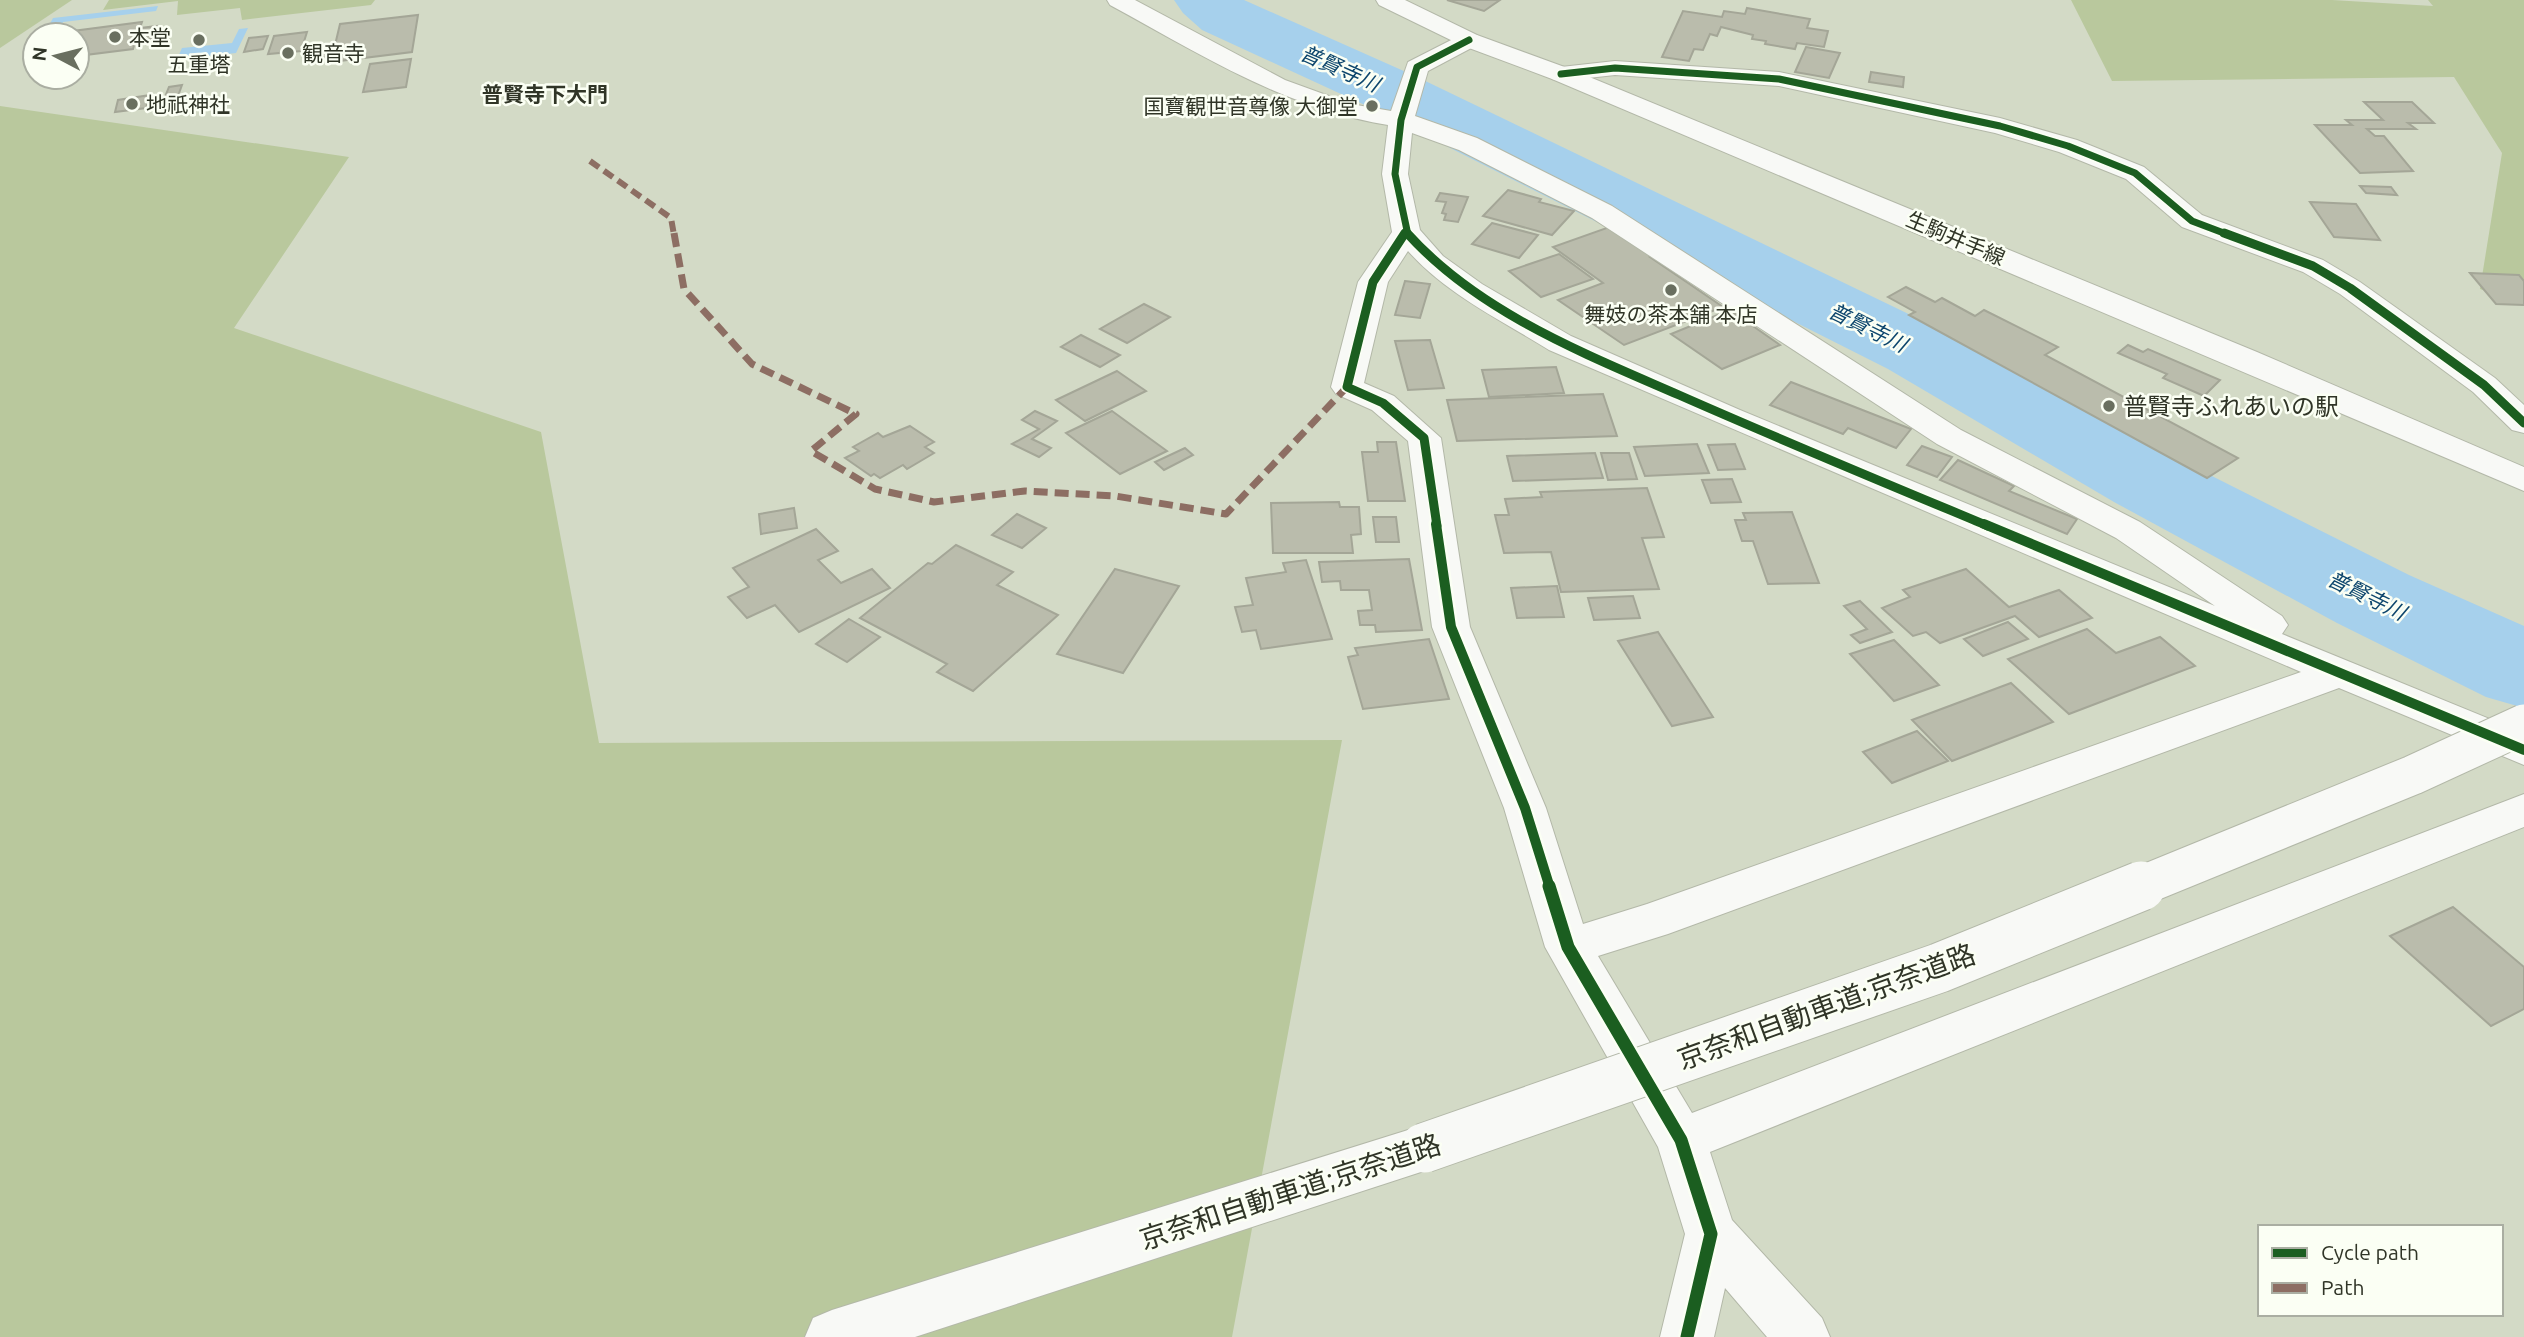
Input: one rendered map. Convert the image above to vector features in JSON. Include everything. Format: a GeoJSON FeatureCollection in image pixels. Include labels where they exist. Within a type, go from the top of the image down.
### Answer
{"type":"FeatureCollection","features":[{"type":"Feature","properties":{"kind":"main road"},"geometry":{"type":"LineString","coordinates":[[1118,0],[1276,85],[1346,111],[1401,120],[1468,144],[1602,212],[1949,437],[2128,530],[2340,673]]}},
{"type":"Feature","properties":{"kind":"main road","name":"生駒井手線"},"geometry":{"type":"LineString","coordinates":[[1387,0],[1469,40],[1561,74],[2246,359],[2524,480]]}},
{"type":"Feature","properties":{"kind":"main road"},"geometry":{"type":"LineString","coordinates":[[1469,40],[1417,67],[1401,120],[1395,174],[1406,232],[1433,262],[1560,343],[1741,423],[2524,750]]}},
{"type":"Feature","properties":{"kind":"main road"},"geometry":{"type":"LineString","coordinates":[[1561,74],[1615,68],[1779,79],[2000,126],[2068,146],[2135,173],[2192,221],[2322,272],[2484,386],[2524,423]]}},
{"type":"Feature","properties":{"kind":"main road"},"geometry":{"type":"LineString","coordinates":[[1406,232],[1373,282],[1347,387],[1383,403],[1424,438],[1451,627],[1525,808],[1568,947],[1681,1140],[1711,1234],[1803,1337]]}},
{"type":"Feature","properties":{"kind":"main road"},"geometry":{"type":"LineString","coordinates":[[1568,947],[1665,916],[2340,673]]}},
{"type":"Feature","properties":{"kind":"main road","name":"京奈和自動車道;京奈道路"},"geometry":{"type":"LineString","coordinates":[[832,1337],[1424,1148],[1939,968],[2413,775],[2524,723]]}},
{"type":"Feature","properties":{"kind":"main road"},"geometry":{"type":"LineString","coordinates":[[1681,1140],[2524,810]]}},
{"type":"Feature","properties":{"kind":"main road"},"geometry":{"type":"LineString","coordinates":[[1686,1337],[1711,1234]]}},
{"type":"Feature","properties":{"kind":"green space"},"geometry":{"type":"Polygon","coordinates":[[[0,0],[72,0],[40,21],[21,21],[21,34],[0,48],[0,0]]]}},
{"type":"Feature","properties":{"kind":"green space"},"geometry":{"type":"Polygon","coordinates":[[[109,0],[375,0],[371,5],[242,20],[240,8],[177,15],[178,1],[103,10],[109,0]]]}},
{"type":"Feature","properties":{"kind":"green space"},"geometry":{"type":"Polygon","coordinates":[[[2071,0],[2332,0],[2433,6],[2428,0],[2524,0],[2524,304],[2480,289],[2502,153],[2454,77],[2112,81],[2071,0]]]}},
{"type":"Feature","properties":{"kind":"green space"},"geometry":{"type":"Polygon","coordinates":[[[0,106],[349,157],[234,328],[541,432],[599,743],[1342,740],[1232,1337],[0,1337],[0,106]]]}},
{"type":"Feature","properties":{"kind":"water"},"geometry":{"type":"Polygon","coordinates":[[[158,6],[156,11],[71,21],[51,21],[53,18],[158,6]]]}},
{"type":"Feature","properties":{"kind":"water"},"geometry":{"type":"Polygon","coordinates":[[[248,28],[236,53],[177,59],[182,48],[232,43],[239,29],[248,28]]]}},
{"type":"Feature","properties":{"kind":"building"},"geometry":{"type":"Polygon","coordinates":[[[1447,0],[1500,0],[1484,11],[1447,0]]]}},
{"type":"Feature","properties":{"kind":"building"},"geometry":{"type":"Polygon","coordinates":[[[1747,8],[1810,19],[1807,28],[1828,31],[1824,47],[1797,43],[1795,49],[1765,44],[1766,41],[1752,39],[1753,35],[1721,27],[1717,36],[1710,34],[1703,50],[1694,49],[1689,61],[1662,57],[1683,11],[1722,17],[1724,11],[1745,14],[1747,8]]]}},
{"type":"Feature","properties":{"kind":"building"},"geometry":{"type":"Polygon","coordinates":[[[418,15],[412,52],[331,62],[340,24],[418,15]]]}},
{"type":"Feature","properties":{"kind":"building","name":"本堂"},"geometry":{"type":"Polygon","coordinates":[[[142,22],[140,28],[157,26],[152,39],[135,42],[133,49],[91,54],[91,29],[142,22]]]}},
{"type":"Feature","properties":{"kind":"building"},"geometry":{"type":"Polygon","coordinates":[[[307,32],[301,51],[268,54],[274,36],[307,32]]]}},
{"type":"Feature","properties":{"kind":"building"},"geometry":{"type":"Polygon","coordinates":[[[268,36],[263,49],[244,52],[249,38],[268,36]]]}},
{"type":"Feature","properties":{"kind":"building"},"geometry":{"type":"Polygon","coordinates":[[[329,47],[326,57],[305,59],[309,49],[329,47]]]}},
{"type":"Feature","properties":{"kind":"building"},"geometry":{"type":"Polygon","coordinates":[[[1806,47],[1840,53],[1829,78],[1795,72],[1806,47]]]}},
{"type":"Feature","properties":{"kind":"building"},"geometry":{"type":"Polygon","coordinates":[[[411,59],[406,87],[363,92],[370,64],[411,59]]]}},
{"type":"Feature","properties":{"kind":"building"},"geometry":{"type":"Polygon","coordinates":[[[1871,72],[1904,77],[1903,87],[1869,82],[1871,72]]]}},
{"type":"Feature","properties":{"kind":"building"},"geometry":{"type":"Polygon","coordinates":[[[182,85],[178,96],[165,97],[169,87],[182,85]]]}},
{"type":"Feature","properties":{"kind":"building","name":"地祇神社"},"geometry":{"type":"Polygon","coordinates":[[[150,95],[146,108],[115,112],[118,100],[150,95]]]}},
{"type":"Feature","properties":{"kind":"building"},"geometry":{"type":"Polygon","coordinates":[[[2364,102],[2412,102],[2434,123],[2408,123],[2416,129],[2367,129],[2375,136],[2384,136],[2413,171],[2360,173],[2315,125],[2352,125],[2346,120],[2383,120],[2364,102]]]}},
{"type":"Feature","properties":{"kind":"building"},"geometry":{"type":"Polygon","coordinates":[[[2360,186],[2391,187],[2397,195],[2366,193],[2360,186]]]}},
{"type":"Feature","properties":{"kind":"building"},"geometry":{"type":"Polygon","coordinates":[[[1508,190],[1574,211],[1552,235],[1483,216],[1508,190]]]}},
{"type":"Feature","properties":{"kind":"building"},"geometry":{"type":"Polygon","coordinates":[[[1440,193],[1468,197],[1458,222],[1444,220],[1446,214],[1442,213],[1446,202],[1436,201],[1440,193]]]}},
{"type":"Feature","properties":{"kind":"building"},"geometry":{"type":"Polygon","coordinates":[[[2310,202],[2356,204],[2380,240],[2334,237],[2310,202]]]}},
{"type":"Feature","properties":{"kind":"building"},"geometry":{"type":"Polygon","coordinates":[[[1492,223],[1538,235],[1519,258],[1472,244],[1492,223]]]}},
{"type":"Feature","properties":{"kind":"building"},"geometry":{"type":"Polygon","coordinates":[[[1615,225],[1658,254],[1650,257],[1723,307],[1624,345],[1558,300],[1603,283],[1553,247],[1615,225]]]}},
{"type":"Feature","properties":{"kind":"building"},"geometry":{"type":"Polygon","coordinates":[[[1559,254],[1593,279],[1541,297],[1509,271],[1559,254]]]}},
{"type":"Feature","properties":{"kind":"building"},"geometry":{"type":"Polygon","coordinates":[[[2470,273],[2519,275],[2524,281],[2524,305],[2496,304],[2470,273]]]}},
{"type":"Feature","properties":{"kind":"building"},"geometry":{"type":"Polygon","coordinates":[[[1405,281],[1430,284],[1420,318],[1395,315],[1405,281]]]}},
{"type":"Feature","properties":{"kind":"building","name":"普賢寺ふれあいの駅"},"geometry":{"type":"Polygon","coordinates":[[[1906,287],[1935,302],[1942,298],[1975,316],[1984,310],[2058,347],[2045,355],[2238,458],[2207,478],[1909,315],[1915,312],[1888,297],[1906,287]]]}},
{"type":"Feature","properties":{"kind":"building"},"geometry":{"type":"Polygon","coordinates":[[[1144,304],[1170,317],[1127,343],[1100,329],[1144,304]]]}},
{"type":"Feature","properties":{"kind":"building"},"geometry":{"type":"Polygon","coordinates":[[[1730,310],[1780,345],[1722,369],[1671,334],[1730,310]]]}},
{"type":"Feature","properties":{"kind":"building"},"geometry":{"type":"Polygon","coordinates":[[[1081,335],[1120,355],[1100,367],[1061,347],[1081,335]]]}},
{"type":"Feature","properties":{"kind":"building"},"geometry":{"type":"Polygon","coordinates":[[[1430,340],[1444,388],[1408,390],[1395,341],[1430,340]]]}},
{"type":"Feature","properties":{"kind":"building"},"geometry":{"type":"Polygon","coordinates":[[[2128,345],[2143,352],[2148,349],[2220,380],[2204,396],[2163,378],[2167,374],[2118,353],[2128,345]]]}},
{"type":"Feature","properties":{"kind":"building"},"geometry":{"type":"Polygon","coordinates":[[[1556,367],[1564,393],[1489,397],[1482,370],[1556,367]]]}},
{"type":"Feature","properties":{"kind":"building"},"geometry":{"type":"Polygon","coordinates":[[[1117,371],[1146,391],[1085,421],[1056,400],[1117,371]]]}},
{"type":"Feature","properties":{"kind":"building"},"geometry":{"type":"Polygon","coordinates":[[[1791,382],[1911,429],[1896,448],[1848,428],[1843,434],[1770,405],[1791,382]]]}},
{"type":"Feature","properties":{"kind":"building"},"geometry":{"type":"Polygon","coordinates":[[[1603,394],[1617,436],[1457,441],[1447,400],[1603,394]]]}},
{"type":"Feature","properties":{"kind":"building"},"geometry":{"type":"Polygon","coordinates":[[[1035,411],[1057,421],[1032,439],[1051,448],[1039,457],[1012,444],[1039,429],[1022,420],[1035,411]]]}},
{"type":"Feature","properties":{"kind":"building"},"geometry":{"type":"Polygon","coordinates":[[[1112,411],[1167,451],[1120,474],[1066,433],[1112,411]]]}},
{"type":"Feature","properties":{"kind":"building"},"geometry":{"type":"Polygon","coordinates":[[[910,426],[934,442],[925,447],[934,453],[907,469],[903,465],[880,478],[874,474],[871,476],[845,458],[859,451],[853,447],[878,433],[883,437],[910,426]]]}},
{"type":"Feature","properties":{"kind":"building"},"geometry":{"type":"Polygon","coordinates":[[[1377,442],[1396,442],[1405,501],[1368,501],[1362,452],[1378,452],[1377,442]]]}},
{"type":"Feature","properties":{"kind":"building"},"geometry":{"type":"Polygon","coordinates":[[[1697,444],[1709,473],[1645,476],[1634,447],[1697,444]]]}},
{"type":"Feature","properties":{"kind":"building"},"geometry":{"type":"Polygon","coordinates":[[[1735,444],[1745,469],[1718,470],[1708,445],[1735,444]]]}},
{"type":"Feature","properties":{"kind":"building"},"geometry":{"type":"Polygon","coordinates":[[[1922,446],[1952,457],[1937,477],[1907,465],[1922,446]]]}},
{"type":"Feature","properties":{"kind":"building"},"geometry":{"type":"Polygon","coordinates":[[[1185,448],[1193,455],[1164,470],[1155,462],[1185,448]]]}},
{"type":"Feature","properties":{"kind":"building"},"geometry":{"type":"Polygon","coordinates":[[[1595,453],[1603,478],[1513,481],[1507,456],[1595,453]]]}},
{"type":"Feature","properties":{"kind":"building"},"geometry":{"type":"Polygon","coordinates":[[[1601,453],[1629,453],[1637,479],[1608,480],[1601,453]]]}},
{"type":"Feature","properties":{"kind":"building"},"geometry":{"type":"Polygon","coordinates":[[[1958,460],[2014,486],[2009,491],[2077,519],[2067,534],[1940,480],[1958,460]]]}},
{"type":"Feature","properties":{"kind":"building"},"geometry":{"type":"Polygon","coordinates":[[[1732,479],[1741,502],[1711,503],[1702,480],[1732,479]]]}},
{"type":"Feature","properties":{"kind":"building"},"geometry":{"type":"Polygon","coordinates":[[[1647,488],[1664,537],[1642,538],[1659,589],[1561,592],[1551,552],[1504,553],[1495,515],[1509,515],[1505,499],[1542,497],[1540,492],[1647,488]]]}},
{"type":"Feature","properties":{"kind":"building"},"geometry":{"type":"Polygon","coordinates":[[[1339,502],[1340,507],[1359,507],[1361,534],[1351,535],[1353,553],[1273,553],[1271,503],[1339,502]]]}},
{"type":"Feature","properties":{"kind":"building"},"geometry":{"type":"Polygon","coordinates":[[[794,508],[797,528],[761,534],[759,514],[794,508]]]}},
{"type":"Feature","properties":{"kind":"building"},"geometry":{"type":"Polygon","coordinates":[[[1792,512],[1819,583],[1768,584],[1753,541],[1742,541],[1735,520],[1746,520],[1743,513],[1792,512]]]}},
{"type":"Feature","properties":{"kind":"building"},"geometry":{"type":"Polygon","coordinates":[[[1017,514],[1046,528],[1022,548],[992,535],[1017,514]]]}},
{"type":"Feature","properties":{"kind":"building"},"geometry":{"type":"Polygon","coordinates":[[[1373,517],[1396,517],[1399,542],[1376,542],[1373,517]]]}},
{"type":"Feature","properties":{"kind":"building"},"geometry":{"type":"Polygon","coordinates":[[[816,529],[838,551],[818,560],[841,583],[872,569],[890,588],[799,632],[775,605],[747,618],[728,597],[749,587],[733,568],[816,529]]]}},
{"type":"Feature","properties":{"kind":"building"},"geometry":{"type":"Polygon","coordinates":[[[956,545],[1013,572],[997,585],[1058,615],[973,691],[937,672],[947,664],[860,618],[928,563],[932,564],[956,545]]]}},
{"type":"Feature","properties":{"kind":"building"},"geometry":{"type":"Polygon","coordinates":[[[1409,559],[1422,630],[1376,632],[1375,625],[1360,625],[1358,611],[1372,610],[1369,590],[1341,590],[1340,581],[1322,582],[1319,562],[1409,559]]]}},
{"type":"Feature","properties":{"kind":"building"},"geometry":{"type":"Polygon","coordinates":[[[1306,560],[1332,639],[1261,649],[1256,630],[1242,632],[1235,607],[1253,605],[1246,578],[1286,572],[1283,563],[1306,560]]]}},
{"type":"Feature","properties":{"kind":"building"},"geometry":{"type":"Polygon","coordinates":[[[1115,569],[1179,586],[1123,673],[1057,654],[1115,569]]]}},
{"type":"Feature","properties":{"kind":"building"},"geometry":{"type":"Polygon","coordinates":[[[1966,569],[2009,607],[2059,590],[2092,618],[2039,637],[2015,616],[1940,643],[1926,632],[1913,636],[1882,608],[1910,597],[1903,590],[1966,569]]]}},
{"type":"Feature","properties":{"kind":"building"},"geometry":{"type":"Polygon","coordinates":[[[1557,586],[1564,617],[1517,618],[1511,588],[1557,586]]]}},
{"type":"Feature","properties":{"kind":"building"},"geometry":{"type":"Polygon","coordinates":[[[1633,596],[1640,618],[1594,620],[1588,598],[1633,596]]]}},
{"type":"Feature","properties":{"kind":"building"},"geometry":{"type":"Polygon","coordinates":[[[1860,601],[1892,632],[1860,643],[1851,635],[1867,629],[1844,606],[1860,601]]]}},
{"type":"Feature","properties":{"kind":"building"},"geometry":{"type":"Polygon","coordinates":[[[849,619],[880,637],[847,662],[816,644],[849,619]]]}},
{"type":"Feature","properties":{"kind":"building"},"geometry":{"type":"Polygon","coordinates":[[[2008,622],[2028,639],[1983,656],[1964,639],[2008,622]]]}},
{"type":"Feature","properties":{"kind":"building"},"geometry":{"type":"Polygon","coordinates":[[[2087,629],[2116,653],[2160,637],[2195,666],[2069,714],[2008,659],[2087,629]]]}},
{"type":"Feature","properties":{"kind":"building"},"geometry":{"type":"Polygon","coordinates":[[[1658,632],[1713,717],[1672,726],[1618,641],[1658,632]]]}},
{"type":"Feature","properties":{"kind":"building"},"geometry":{"type":"Polygon","coordinates":[[[1429,639],[1449,699],[1363,709],[1348,657],[1358,655],[1355,648],[1429,639]]]}},
{"type":"Feature","properties":{"kind":"building"},"geometry":{"type":"Polygon","coordinates":[[[1894,640],[1939,685],[1894,701],[1850,654],[1894,640]]]}},
{"type":"Feature","properties":{"kind":"building"},"geometry":{"type":"Polygon","coordinates":[[[2011,683],[2053,722],[1952,761],[1912,720],[2011,683]]]}},
{"type":"Feature","properties":{"kind":"building"},"geometry":{"type":"Polygon","coordinates":[[[1917,731],[1948,761],[1892,783],[1863,752],[1917,731]]]}},
{"type":"Feature","properties":{"kind":"building"},"geometry":{"type":"Polygon","coordinates":[[[2453,907],[2524,967],[2524,1009],[2491,1026],[2390,936],[2453,907]]]}},
{"type":"Feature","properties":{"kind":"waterway","name":"普賢寺川"},"geometry":{"type":"LineString","coordinates":[[1205,0],[1225,16],[1391,91],[1918,351],[2147,481],[2373,599],[2524,670]]}},
{"type":"Feature","properties":{"kind":"marked path"},"geometry":{"type":"LineString","coordinates":[[590,161],[671,218],[684,289],[752,364],[856,414],[811,451],[875,489],[934,502],[1025,491],[1115,496],[1226,514],[1347,387]]}},
{"type":"Feature","properties":{"kind":"cycle path"},"geometry":{"type":"LineString","coordinates":[[1469,40],[1417,67],[1401,120],[1395,174],[1406,232],[1433,262],[1472,290],[1560,343],[1728,417],[2524,750]]}},
{"type":"Feature","properties":{"kind":"cycle path"},"geometry":{"type":"LineString","coordinates":[[1561,74],[1615,68],[1779,79],[2000,126],[2068,146],[2135,173],[2192,221],[2313,266],[2350,288],[2484,385],[2524,423]]}},
{"type":"Feature","properties":{"kind":"cycle path"},"geometry":{"type":"LineString","coordinates":[[1406,232],[1373,282],[1347,387],[1383,403],[1424,438],[1451,627],[1525,808],[1568,947],[1681,1140],[1711,1234],[1687,1337]]}},
{"type":"Feature","properties":{"kind":"place","name":"本堂"},"geometry":{"type":"Point","coordinates":[115,37]}},
{"type":"Feature","properties":{"kind":"place","name":"五重塔"},"geometry":{"type":"Point","coordinates":[199,40]}},
{"type":"Feature","properties":{"kind":"place","name":"観音寺"},"geometry":{"type":"Point","coordinates":[288,53]}},
{"type":"Feature","properties":{"kind":"place","name":"地祇神社"},"geometry":{"type":"Point","coordinates":[132,104]}},
{"type":"Feature","properties":{"kind":"place","name":"国寶観世音尊像 大御堂"},"geometry":{"type":"Point","coordinates":[1372,106]}},
{"type":"Feature","properties":{"kind":"place","name":"舞妓の茶本舗 本店"},"geometry":{"type":"Point","coordinates":[1671,290]}},
{"type":"Feature","properties":{"kind":"place","name":"普賢寺ふれあいの駅"},"geometry":{"type":"Point","coordinates":[2109,406]}},
{"type":"Feature","properties":{"kind":"district","name":"普賢寺下大門"},"geometry":{"type":"Point","coordinates":[545,94]}}]}
